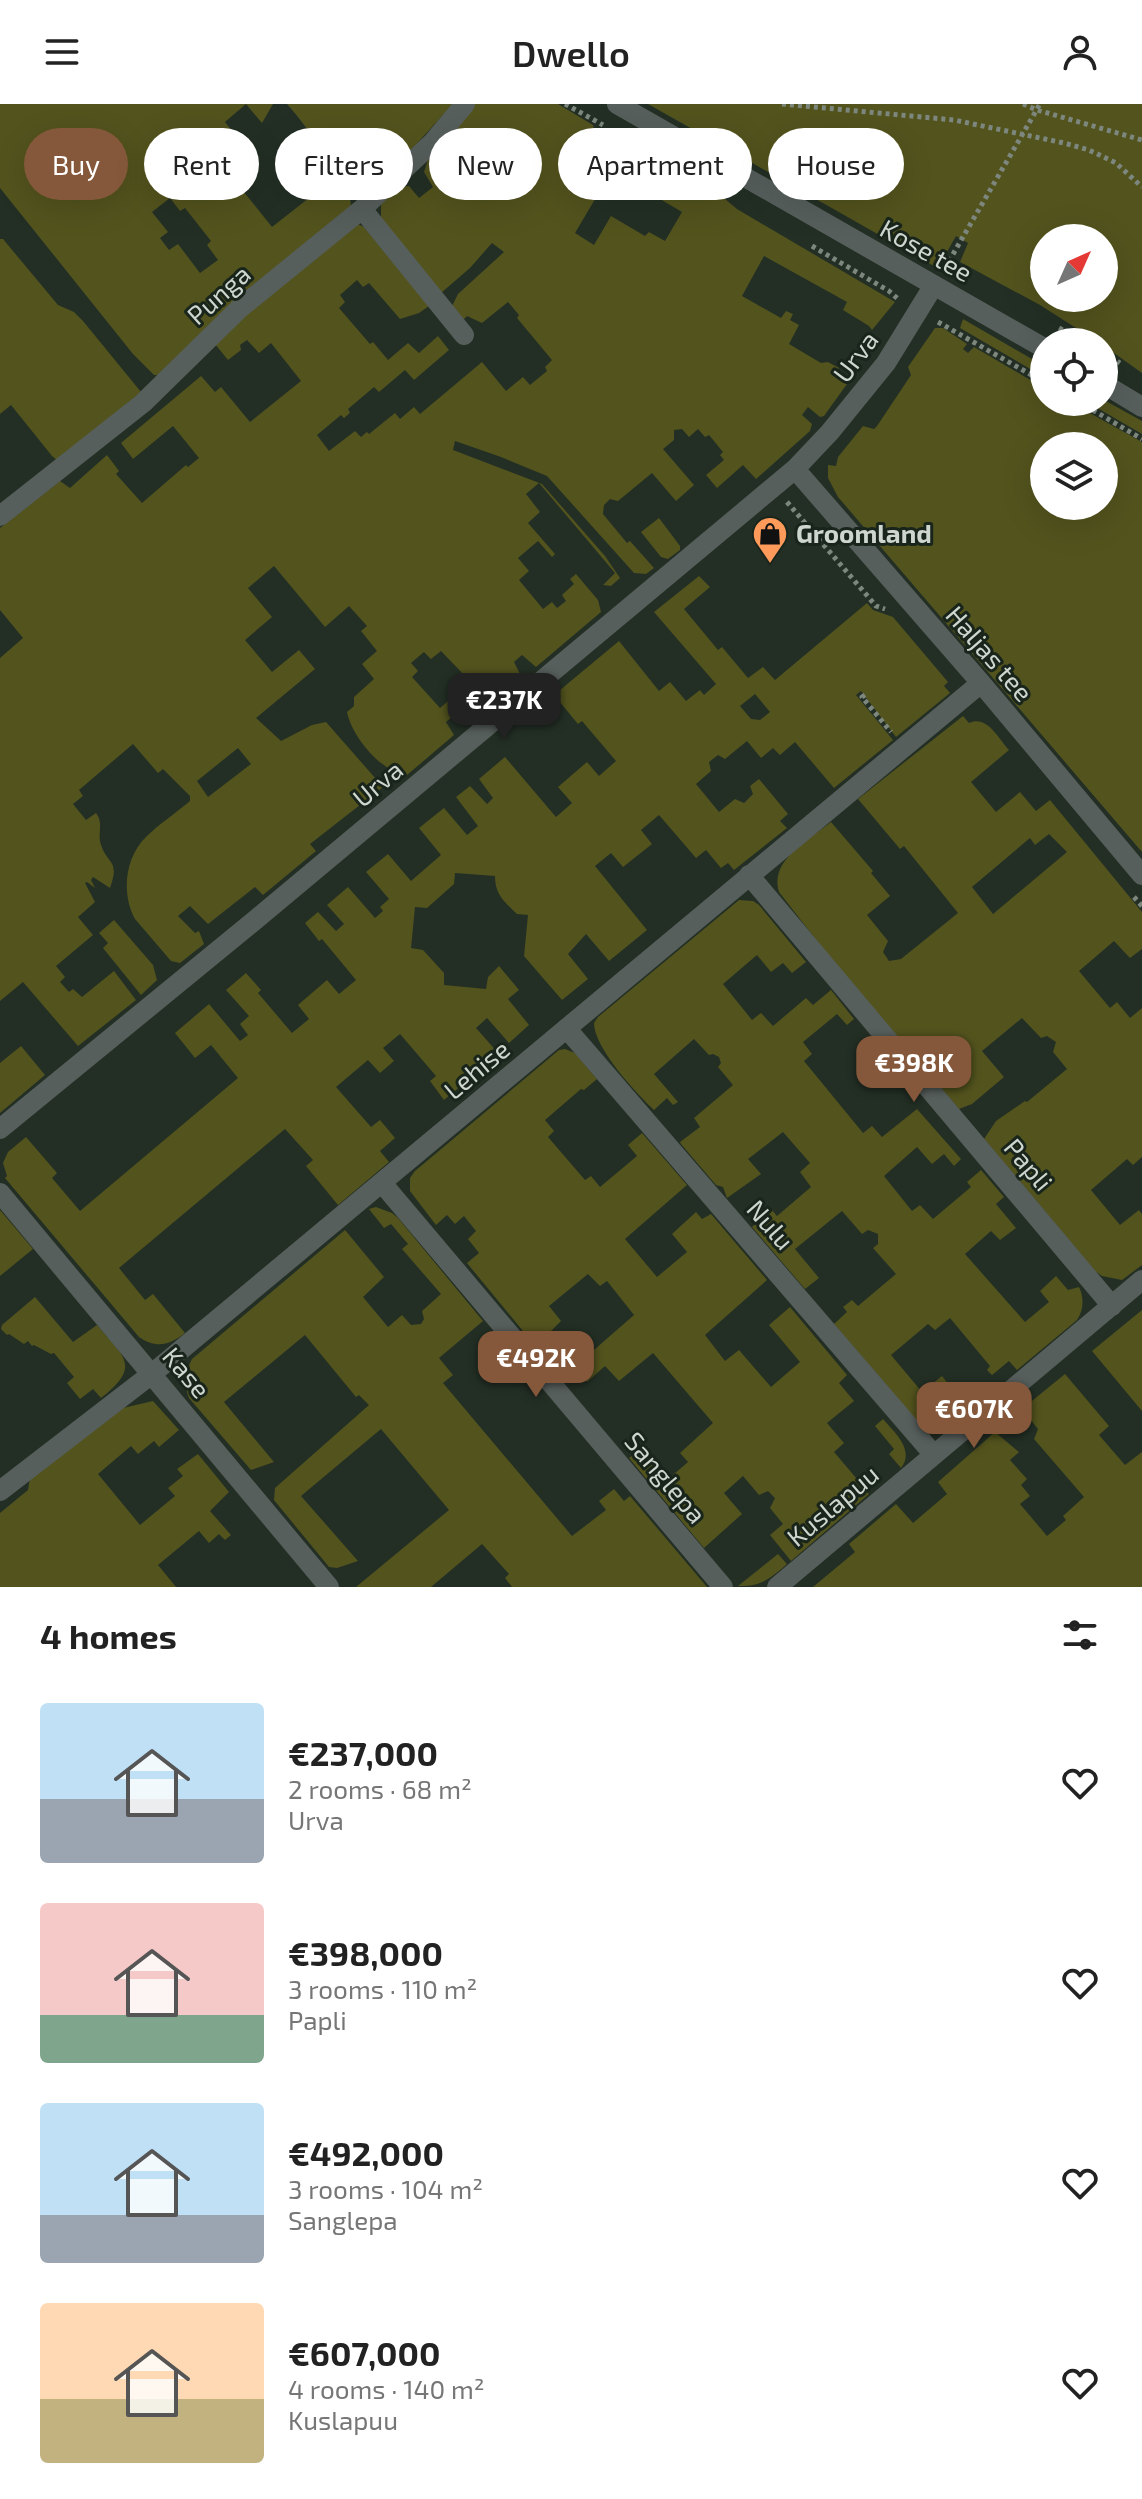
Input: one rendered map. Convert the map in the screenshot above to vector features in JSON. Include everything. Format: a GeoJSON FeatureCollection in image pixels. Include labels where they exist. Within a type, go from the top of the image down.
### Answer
{"type":"FeatureCollection","features":[{"type":"Feature","properties":{"kind":"street","name":"Punga"},"geometry":{"type":"LineString","coordinates":[[0,516],[143,403],[239,309],[362,209],[433,142],[465,104]]}},
{"type":"Feature","properties":{"kind":"street","name":"Kose tee"},"geometry":{"type":"LineString","coordinates":[[617,104],[1030,340]]}},
{"type":"Feature","properties":{"kind":"street"},"geometry":{"type":"LineString","coordinates":[[362,209],[464,335]]}},
{"type":"Feature","properties":{"kind":"street","name":"Urva"},"geometry":{"type":"LineString","coordinates":[[0,1129],[266,912],[795,469],[830,432],[886,363],[934,285]]}},
{"type":"Feature","properties":{"kind":"street"},"geometry":{"type":"LineString","coordinates":[[1118,392],[1142,407]]}},
{"type":"Feature","properties":{"kind":"street","name":"Haljas tee"},"geometry":{"type":"LineString","coordinates":[[795,469],[1142,875]]}},
{"type":"Feature","properties":{"kind":"street","name":"Lehise"},"geometry":{"type":"LineString","coordinates":[[0,1491],[153,1373],[981,683]]}},
{"type":"Feature","properties":{"kind":"street","name":"Papli"},"geometry":{"type":"LineString","coordinates":[[749,875],[1112,1306]]}},
{"type":"Feature","properties":{"kind":"street","name":"Nulu"},"geometry":{"type":"LineString","coordinates":[[567,1029],[934,1455]]}},
{"type":"Feature","properties":{"kind":"street","name":"Sanglepa"},"geometry":{"type":"LineString","coordinates":[[382,1183],[723,1587]]}},
{"type":"Feature","properties":{"kind":"street","name":"Kase"},"geometry":{"type":"LineString","coordinates":[[0,1193],[329,1587]]}},
{"type":"Feature","properties":{"kind":"street","name":"Kuslapuu"},"geometry":{"type":"LineString","coordinates":[[777,1587],[1142,1280]]}},
{"type":"Feature","properties":{"kind":"path"},"geometry":{"type":"LineString","coordinates":[[782,104],[954,120],[1022,134],[1089,150],[1116,163],[1142,187]]}},
{"type":"Feature","properties":{"kind":"path"},"geometry":{"type":"LineString","coordinates":[[1023,104],[1142,140]]}},
{"type":"Feature","properties":{"kind":"path"},"geometry":{"type":"LineString","coordinates":[[934,285],[1038,107]]}},
{"type":"Feature","properties":{"kind":"path"},"geometry":{"type":"LineString","coordinates":[[1103,416],[1142,439]]}},
{"type":"Feature","properties":{"kind":"path"},"geometry":{"type":"LineString","coordinates":[[865,695],[862,697],[904,747]]}},
{"type":"Feature","properties":{"kind":"shaded area"},"geometry":{"type":"Polygon","coordinates":[[[0,104],[246,104],[225,122],[230,128],[144,128],[144,200],[167,200],[152,212],[168,232],[160,238],[169,250],[178,244],[200,273],[218,260],[207,245],[211,241],[185,208],[180,211],[172,200],[250,200],[272,227],[306,200],[350,200],[351,206],[159,375],[154,375],[133,354],[0,188],[0,104]]]}},
{"type":"Feature","properties":{"kind":"shaded area"},"geometry":{"type":"Polygon","coordinates":[[[246,104],[273,104],[262,123],[246,104]]]}},
{"type":"Feature","properties":{"kind":"shaded area"},"geometry":{"type":"Polygon","coordinates":[[[287,104],[453,104],[413,148],[413,128],[306,128],[287,104]]]}},
{"type":"Feature","properties":{"kind":"shaded area"},"geometry":{"type":"Polygon","coordinates":[[[473,104],[558,104],[593,125],[594,128],[558,128],[558,200],[595,200],[575,233],[594,245],[611,216],[645,236],[649,232],[665,241],[682,212],[662,200],[726,200],[895,302],[872,330],[843,310],[847,302],[764,256],[742,296],[781,318],[786,311],[793,314],[790,320],[799,325],[789,344],[821,363],[828,362],[839,368],[833,375],[847,384],[824,416],[820,417],[808,407],[802,415],[812,424],[810,431],[756,479],[743,465],[717,488],[706,475],[724,460],[720,455],[723,452],[709,435],[705,437],[698,429],[689,437],[682,429],[674,430],[674,440],[663,449],[694,485],[676,501],[652,473],[618,501],[610,499],[604,505],[603,514],[627,543],[630,541],[654,568],[646,574],[634,573],[547,476],[455,441],[453,450],[542,484],[605,556],[620,578],[611,586],[603,585],[615,573],[539,483],[526,494],[540,512],[528,523],[555,554],[552,557],[538,541],[518,558],[529,571],[519,580],[543,609],[552,602],[557,608],[566,601],[562,595],[574,584],[570,579],[576,574],[598,600],[601,612],[536,667],[522,655],[514,662],[522,678],[489,709],[463,684],[461,681],[465,676],[441,651],[431,659],[424,652],[411,663],[418,671],[412,677],[440,708],[454,696],[464,707],[446,722],[454,735],[407,775],[397,773],[378,761],[355,732],[347,712],[354,706],[354,697],[374,679],[362,664],[377,651],[361,631],[367,626],[349,606],[325,627],[274,566],[248,588],[272,617],[245,640],[272,672],[299,650],[315,669],[256,718],[281,741],[312,725],[326,722],[383,787],[310,844],[316,851],[263,895],[255,887],[208,924],[190,906],[178,916],[195,933],[199,931],[204,944],[180,963],[171,961],[135,919],[128,898],[127,876],[139,845],[190,801],[190,796],[163,769],[158,773],[133,744],[79,790],[83,796],[73,804],[86,820],[96,813],[101,845],[114,872],[110,888],[93,877],[91,880],[95,888],[85,883],[95,902],[78,917],[93,935],[56,966],[65,977],[60,982],[69,992],[73,989],[82,997],[114,971],[136,1000],[78,1046],[23,982],[0,1001],[0,658],[23,638],[0,610],[0,528],[60,481],[70,488],[107,455],[119,471],[116,474],[142,503],[186,465],[188,467],[199,458],[173,426],[133,459],[121,443],[201,376],[215,392],[221,387],[250,422],[301,381],[271,343],[259,353],[247,340],[240,345],[241,350],[228,360],[215,344],[226,331],[358,224],[364,227],[429,306],[400,319],[369,283],[363,287],[357,280],[340,295],[345,302],[339,308],[388,360],[408,343],[419,353],[438,336],[449,350],[414,380],[405,370],[379,392],[374,387],[348,409],[350,413],[344,418],[341,415],[317,435],[329,451],[355,431],[361,437],[367,432],[369,434],[395,413],[400,419],[414,407],[420,414],[482,362],[506,391],[523,377],[530,385],[547,371],[545,367],[552,360],[517,318],[519,315],[508,302],[482,323],[467,316],[463,320],[452,306],[458,294],[504,252],[492,243],[470,268],[441,293],[381,223],[381,204],[385,200],[413,200],[413,191],[419,198],[429,190],[429,200],[542,200],[542,128],[453,128],[473,104]],[[238,748],[197,781],[208,797],[251,764],[238,748]]]}},
{"type":"Feature","properties":{"kind":"shaded area"},"geometry":{"type":"Polygon","coordinates":[[[648,104],[1142,104],[1142,373],[1118,356],[1118,328],[1076,328],[1051,312],[1118,312],[1118,224],[1030,224],[1030,300],[960,262],[968,243],[956,236],[939,266],[817,200],[904,200],[904,128],[768,128],[768,172],[752,163],[752,128],[690,128],[648,104]]]}},
{"type":"Feature","properties":{"kind":"shaded area"},"geometry":{"type":"Polygon","coordinates":[[[429,156],[429,180],[424,172],[429,156]]]}},
{"type":"Feature","properties":{"kind":"shaded area"},"geometry":{"type":"Polygon","coordinates":[[[0,239],[58,305],[74,312],[83,321],[141,392],[58,461],[11,405],[0,414],[0,239]]]}},
{"type":"Feature","properties":{"kind":"shaded area"},"geometry":{"type":"Polygon","coordinates":[[[963,319],[1030,358],[1030,369],[960,328],[963,319]]]}},
{"type":"Feature","properties":{"kind":"shaded area"},"geometry":{"type":"Polygon","coordinates":[[[935,328],[943,328],[967,344],[963,349],[968,353],[974,347],[1030,380],[1030,416],[1095,416],[1142,442],[1142,852],[838,497],[828,478],[828,465],[836,466],[838,457],[863,426],[874,429],[877,426],[911,375],[908,367],[935,328]]]}},
{"type":"Feature","properties":{"kind":"shaded area"},"geometry":{"type":"Polygon","coordinates":[[[1118,408],[1142,421],[1142,434],[1111,416],[1118,416],[1118,408]]]}},
{"type":"Feature","properties":{"kind":"shaded area"},"geometry":{"type":"Polygon","coordinates":[[[659,518],[680,546],[680,550],[668,559],[661,557],[641,532],[659,518]]]}},
{"type":"Feature","properties":{"kind":"shaded area"},"geometry":{"type":"Polygon","coordinates":[[[699,576],[710,587],[684,609],[718,650],[722,647],[748,678],[763,667],[775,680],[867,603],[873,610],[893,617],[948,682],[944,686],[950,693],[896,737],[861,691],[856,695],[893,740],[834,788],[795,742],[780,755],[773,748],[761,758],[747,741],[725,759],[718,755],[709,762],[711,771],[696,784],[719,812],[735,799],[744,803],[753,794],[750,786],[759,779],[788,814],[780,821],[787,828],[734,870],[728,863],[721,868],[706,850],[696,858],[659,815],[641,830],[652,844],[623,867],[611,853],[595,866],[647,930],[609,961],[586,934],[568,954],[588,979],[562,1000],[524,956],[528,915],[517,914],[504,901],[495,876],[455,873],[454,884],[427,908],[415,907],[411,948],[423,950],[444,973],[444,985],[486,989],[488,977],[499,966],[519,990],[508,999],[529,1025],[509,1043],[487,1018],[476,1028],[499,1054],[444,1100],[430,1081],[436,1076],[400,1034],[383,1048],[394,1061],[380,1073],[368,1060],[336,1087],[371,1127],[380,1120],[395,1138],[380,1151],[389,1162],[338,1205],[306,1166],[313,1160],[285,1129],[119,1268],[145,1300],[153,1294],[185,1333],[163,1344],[139,1337],[5,1178],[3,1163],[8,1152],[26,1137],[57,1173],[52,1178],[80,1211],[238,1078],[211,1045],[195,1058],[175,1033],[209,1004],[240,1041],[248,1035],[240,1024],[249,1016],[226,990],[246,973],[261,990],[258,993],[292,1033],[309,1019],[298,1005],[327,980],[339,994],[356,980],[305,923],[318,912],[336,931],[344,924],[327,905],[348,887],[375,918],[383,911],[380,907],[389,899],[366,872],[388,854],[411,881],[441,855],[419,828],[444,808],[467,835],[478,826],[456,797],[470,786],[487,804],[493,798],[479,779],[505,757],[556,817],[572,803],[558,787],[587,762],[599,776],[616,761],[582,721],[578,724],[554,695],[619,641],[659,691],[670,682],[686,701],[700,690],[704,695],[716,684],[654,612],[699,576]],[[755,694],[740,706],[751,719],[760,720],[770,712],[755,694]]]}},
{"type":"Feature","properties":{"kind":"shaded area"},"geometry":{"type":"Polygon","coordinates":[[[963,716],[969,723],[981,722],[992,729],[1009,750],[971,782],[996,812],[1020,792],[1036,811],[1050,800],[1142,912],[1142,949],[1130,958],[1114,941],[1079,971],[1110,1008],[1117,1002],[1130,1018],[1142,1008],[1142,1157],[1133,1165],[1127,1159],[1091,1190],[1120,1225],[1139,1210],[1142,1214],[1142,1265],[1122,1280],[1102,1276],[1095,1271],[984,1139],[996,1121],[1027,1102],[1067,1069],[1053,1052],[1056,1042],[1047,1036],[1041,1038],[1022,1018],[982,1051],[1004,1077],[972,1104],[959,1109],[831,959],[779,892],[777,881],[785,861],[831,822],[890,896],[867,915],[888,941],[883,952],[889,961],[901,959],[958,913],[904,846],[900,849],[858,799],[963,716]],[[1049,834],[1035,845],[1030,838],[972,887],[993,914],[1067,852],[1049,834]]]}},
{"type":"Feature","properties":{"kind":"shaded area"},"geometry":{"type":"Polygon","coordinates":[[[739,900],[753,901],[759,905],[806,962],[792,973],[783,963],[771,972],[757,955],[723,984],[752,1020],[761,1013],[773,1026],[806,998],[813,1005],[831,990],[854,1019],[847,1025],[837,1014],[803,1042],[812,1054],[804,1061],[863,1133],[872,1126],[882,1137],[917,1109],[961,1159],[954,1166],[944,1154],[932,1164],[917,1147],[884,1176],[912,1211],[920,1205],[933,1219],[971,1187],[967,1182],[981,1170],[1004,1197],[996,1204],[1016,1228],[1000,1240],[991,1231],[965,1254],[1025,1322],[1049,1302],[1040,1291],[1056,1276],[1068,1290],[1079,1287],[1081,1291],[1082,1308],[1077,1320],[1017,1370],[1009,1361],[992,1375],[987,1370],[990,1366],[950,1318],[935,1330],[928,1324],[891,1355],[922,1392],[942,1376],[957,1395],[969,1385],[973,1390],[959,1402],[968,1412],[947,1427],[936,1430],[923,1428],[834,1324],[847,1312],[843,1307],[852,1300],[858,1306],[896,1274],[873,1248],[878,1244],[878,1234],[868,1230],[862,1234],[842,1211],[795,1249],[819,1278],[805,1289],[752,1227],[772,1210],[777,1216],[811,1187],[800,1172],[810,1163],[783,1132],[748,1159],[761,1174],[727,1198],[723,1187],[716,1185],[680,1142],[700,1127],[694,1118],[733,1085],[718,1067],[721,1063],[719,1057],[709,1055],[694,1039],[654,1074],[678,1102],[673,1105],[667,1098],[654,1110],[617,1070],[596,1033],[594,1023],[598,1017],[739,900]]]}},
{"type":"Feature","properties":{"kind":"shaded area"},"geometry":{"type":"Polygon","coordinates":[[[114,920],[153,965],[157,980],[141,995],[103,948],[108,943],[99,933],[114,920]]]}},
{"type":"Feature","properties":{"kind":"shaded area"},"geometry":{"type":"Polygon","coordinates":[[[21,1046],[45,1075],[0,1113],[0,1063],[21,1046]]]}},
{"type":"Feature","properties":{"kind":"shaded area"},"geometry":{"type":"Polygon","coordinates":[[[559,1050],[575,1053],[597,1079],[545,1120],[554,1131],[548,1137],[585,1180],[591,1176],[600,1187],[637,1156],[628,1145],[642,1133],[687,1185],[625,1239],[657,1277],[687,1252],[672,1234],[696,1212],[702,1219],[711,1214],[767,1280],[705,1335],[725,1361],[739,1350],[771,1387],[800,1362],[769,1325],[790,1307],[847,1375],[839,1383],[854,1401],[827,1423],[844,1443],[834,1452],[863,1482],[860,1484],[869,1494],[791,1561],[770,1535],[783,1524],[770,1508],[775,1498],[768,1491],[759,1495],[743,1476],[724,1493],[742,1514],[704,1548],[629,1458],[642,1448],[667,1480],[688,1462],[680,1453],[713,1423],[653,1353],[619,1381],[605,1366],[587,1382],[572,1363],[576,1360],[579,1363],[634,1315],[607,1281],[600,1286],[588,1274],[549,1306],[561,1321],[551,1331],[559,1341],[556,1344],[545,1331],[532,1342],[467,1263],[479,1253],[468,1239],[476,1231],[464,1216],[455,1224],[447,1215],[436,1225],[410,1191],[410,1178],[415,1171],[559,1050]]]}},
{"type":"Feature","properties":{"kind":"shaded area"},"geometry":{"type":"Polygon","coordinates":[[[376,1207],[398,1218],[483,1321],[439,1358],[453,1375],[443,1383],[572,1536],[606,1510],[599,1501],[614,1489],[624,1501],[630,1496],[707,1587],[512,1587],[505,1578],[509,1574],[482,1544],[431,1587],[356,1587],[449,1510],[381,1429],[301,1496],[358,1561],[337,1568],[329,1567],[274,1500],[275,1488],[369,1405],[359,1395],[356,1397],[305,1335],[224,1402],[274,1462],[251,1470],[189,1398],[186,1378],[192,1359],[345,1230],[384,1277],[363,1297],[388,1327],[402,1315],[411,1325],[421,1324],[424,1319],[422,1311],[441,1294],[402,1249],[408,1244],[391,1224],[384,1228],[369,1209],[376,1207]]]}},
{"type":"Feature","properties":{"kind":"shaded area"},"geometry":{"type":"Polygon","coordinates":[[[0,1210],[33,1249],[0,1276],[0,1210]]]}},
{"type":"Feature","properties":{"kind":"shaded area"},"geometry":{"type":"Polygon","coordinates":[[[35,1297],[73,1342],[97,1325],[121,1354],[125,1369],[121,1378],[101,1398],[93,1389],[80,1399],[67,1383],[74,1377],[54,1353],[32,1346],[28,1341],[24,1344],[1,1329],[35,1297]]]}},
{"type":"Feature","properties":{"kind":"shaded area"},"geometry":{"type":"Polygon","coordinates":[[[1142,1310],[1142,1411],[1092,1351],[1142,1310]]]}},
{"type":"Feature","properties":{"kind":"shaded area"},"geometry":{"type":"Polygon","coordinates":[[[1065,1374],[1109,1426],[1099,1435],[1125,1465],[1142,1452],[1142,1587],[813,1587],[855,1552],[849,1544],[896,1504],[913,1523],[947,1494],[938,1482],[995,1432],[1019,1452],[1010,1460],[1027,1479],[1021,1485],[1030,1496],[1020,1504],[1047,1536],[1066,1520],[1063,1516],[1084,1497],[1034,1439],[1038,1429],[1022,1409],[1065,1374]]]}},
{"type":"Feature","properties":{"kind":"shaded area"},"geometry":{"type":"Polygon","coordinates":[[[153,1401],[179,1430],[159,1447],[154,1441],[138,1454],[131,1446],[98,1474],[140,1525],[175,1496],[168,1488],[183,1476],[177,1469],[198,1454],[229,1492],[210,1511],[231,1535],[225,1540],[219,1534],[209,1543],[199,1531],[158,1565],[176,1587],[0,1587],[0,1513],[28,1490],[30,1478],[123,1408],[153,1401]]]}},
{"type":"Feature","properties":{"kind":"shaded area"},"geometry":{"type":"Polygon","coordinates":[[[883,1419],[905,1448],[905,1461],[901,1468],[889,1454],[894,1449],[875,1426],[883,1419]]]}},
{"type":"Feature","properties":{"kind":"shaded area"},"geometry":{"type":"Polygon","coordinates":[[[778,1554],[787,1564],[776,1573],[765,1581],[738,1586],[778,1554]]]}},
{"type":"Feature","properties":{"kind":"place","name":"Groomland"},"geometry":{"type":"Point","coordinates":[770,565]}}]}
